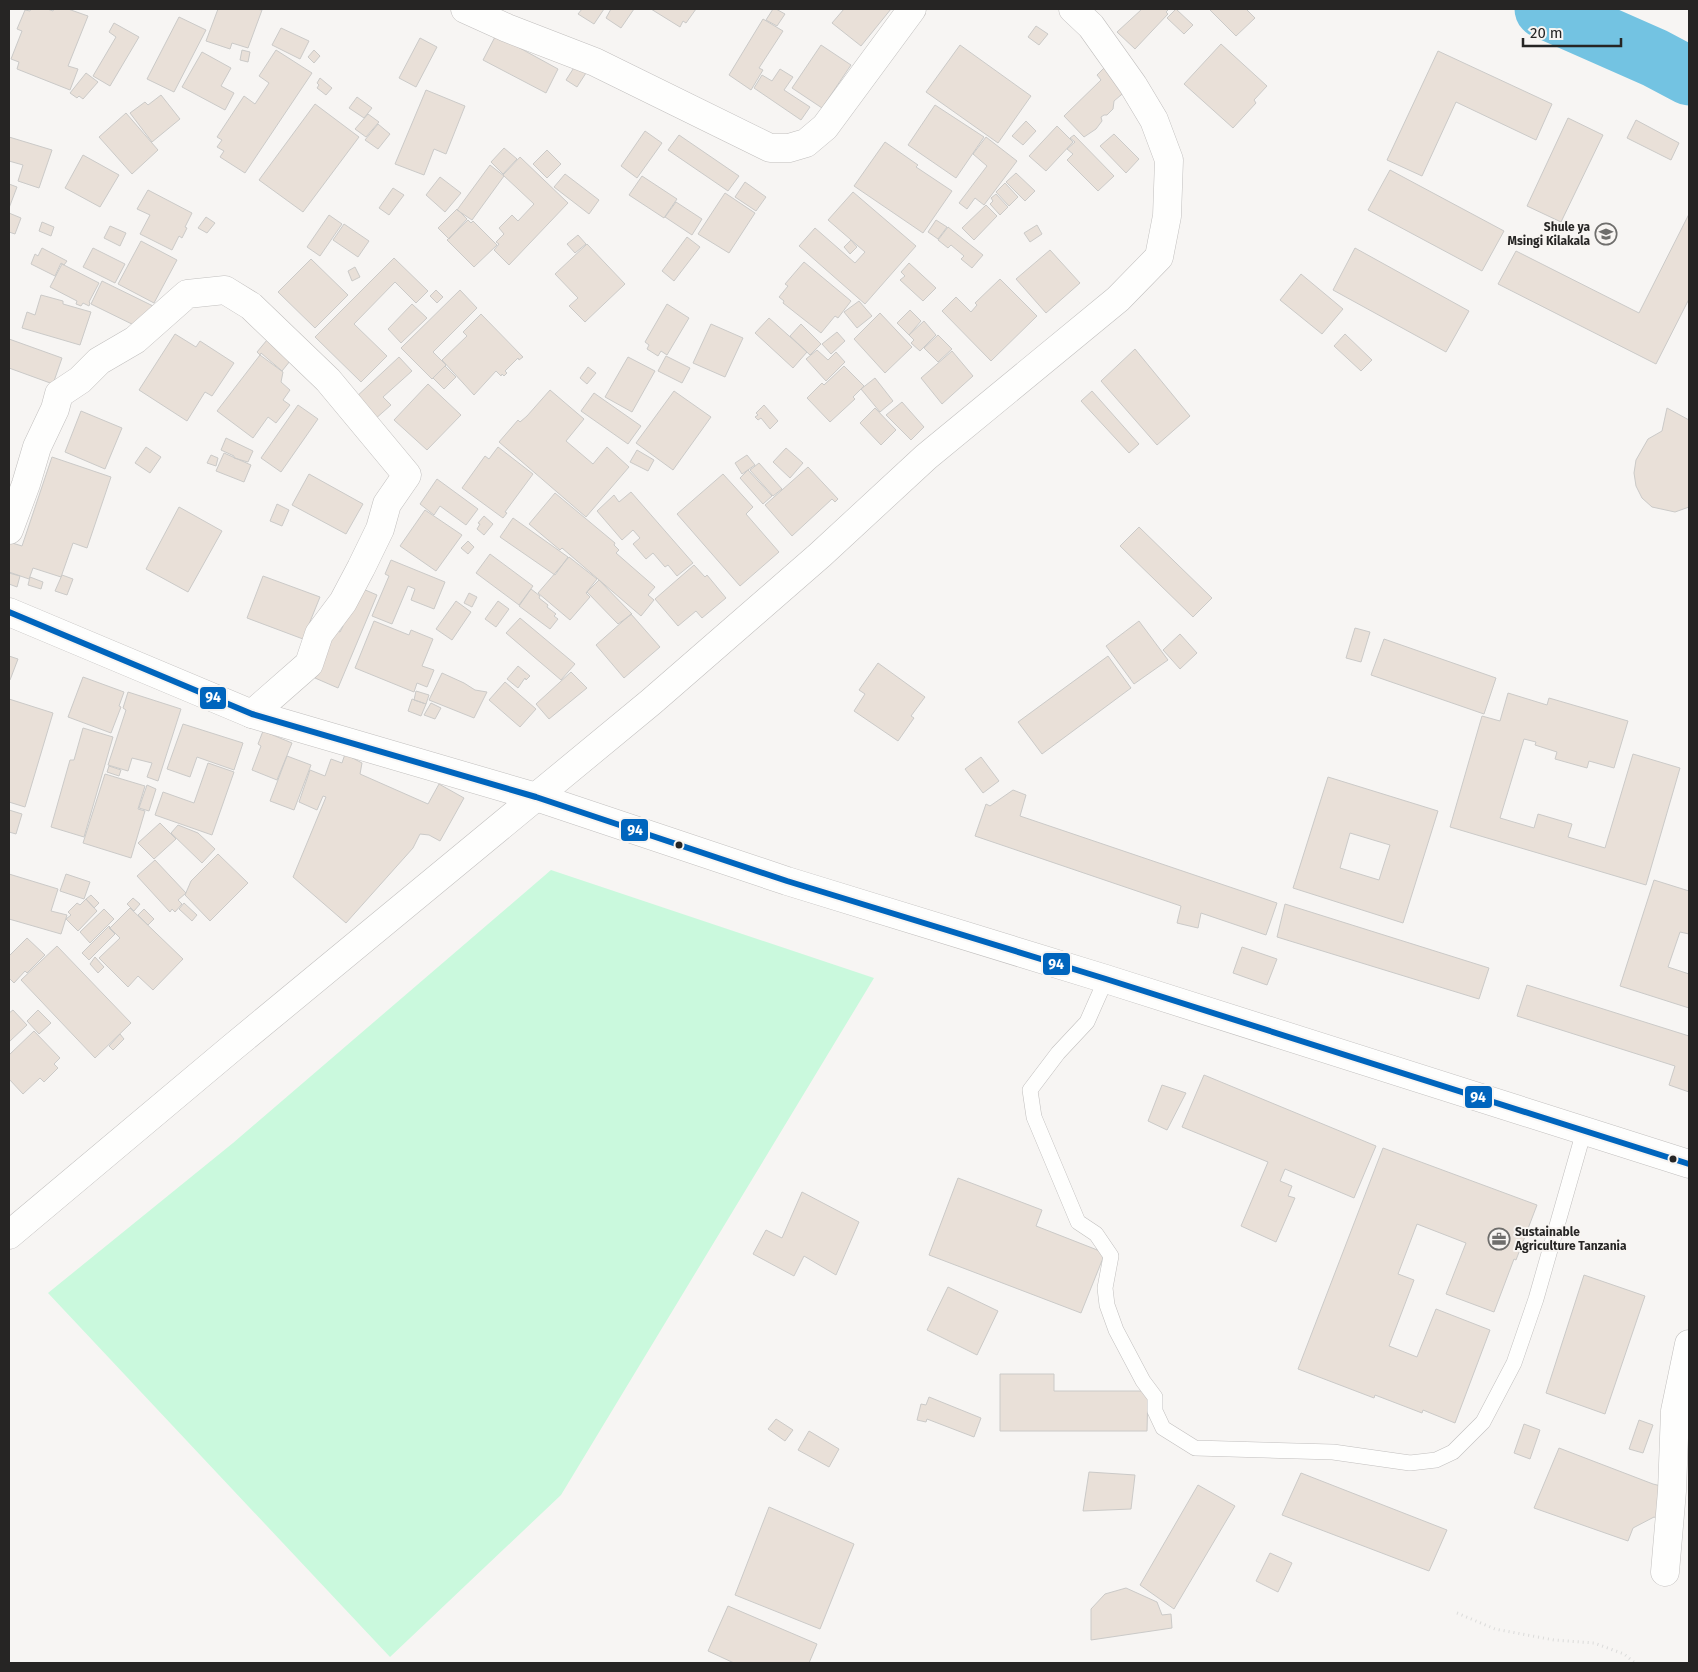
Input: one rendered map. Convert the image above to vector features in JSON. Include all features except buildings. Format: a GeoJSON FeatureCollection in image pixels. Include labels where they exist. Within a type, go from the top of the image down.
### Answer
{"type":"FeatureCollection","features":[{"type":"Feature","properties":{"kind":"street"},"geometry":{"type":"LineString","coordinates":[[465,9],[506,28],[594,62],[770,148],[789,148],[806,143],[825,127],[912,9]]}},
{"type":"Feature","properties":{"kind":"street"},"geometry":{"type":"LineString","coordinates":[[9,1235],[241,1040],[651,702],[730,634],[926,457],[1118,299],[1159,257],[1167,216],[1169,160],[1154,120],[1133,85],[1091,26],[1073,9]]}},
{"type":"Feature","properties":{"kind":"street"},"geometry":{"type":"LineString","coordinates":[[9,530],[26,484],[36,447],[55,409],[60,394],[80,380],[99,361],[135,340],[188,294],[225,290],[251,306],[328,380],[407,475],[387,504],[380,529],[362,568],[343,602],[319,634],[309,664],[252,714]]}},
{"type":"Feature","properties":{"kind":"street"},"geometry":{"type":"LineString","coordinates":[[9,612],[252,714],[536,797],[787,881],[1106,979],[1689,1164]]}},
{"type":"Feature","properties":{"kind":"street"},"geometry":{"type":"LineString","coordinates":[[1665,1572],[1672,1491],[1675,1411],[1689,1344]]}},
{"type":"Feature","properties":{"kind":"lane"},"geometry":{"type":"LineString","coordinates":[[1106,979],[1087,1022],[1058,1053],[1030,1090],[1034,1117],[1078,1222],[1096,1234],[1111,1256],[1105,1288],[1107,1305],[1119,1337],[1154,1397],[1155,1411],[1163,1428],[1195,1448],[1333,1452],[1410,1462],[1436,1460],[1453,1452],[1483,1422],[1514,1363],[1536,1299],[1584,1131]]}},
{"type":"Feature","properties":{"kind":"path"},"geometry":{"type":"LineString","coordinates":[[1456,1613],[1495,1630],[1554,1640],[1594,1643],[1624,1654],[1635,1663]]}},
{"type":"Feature","properties":{"kind":"green space"},"geometry":{"type":"Polygon","coordinates":[[[551,870],[874,978],[561,1495],[390,1657],[48,1293],[233,1143],[551,870]]]}},
{"type":"Feature","properties":{"kind":"waterway"},"geometry":{"type":"LineString","coordinates":[[1544,9],[1655,58],[1689,76]]}},
{"type":"Feature","properties":{"kind":"transit line","name":"94"},"geometry":{"type":"LineString","coordinates":[[9,612],[252,714],[536,797],[787,881],[1106,979],[1689,1164]]}},
{"type":"Feature","properties":{"kind":"place","name":"Shule ya Msingi Kilakala"},"geometry":{"type":"Point","coordinates":[1606,234]}},
{"type":"Feature","properties":{"kind":"place","name":"Sustainable Agriculture Tanzania"},"geometry":{"type":"Point","coordinates":[1499,1239]}}]}
